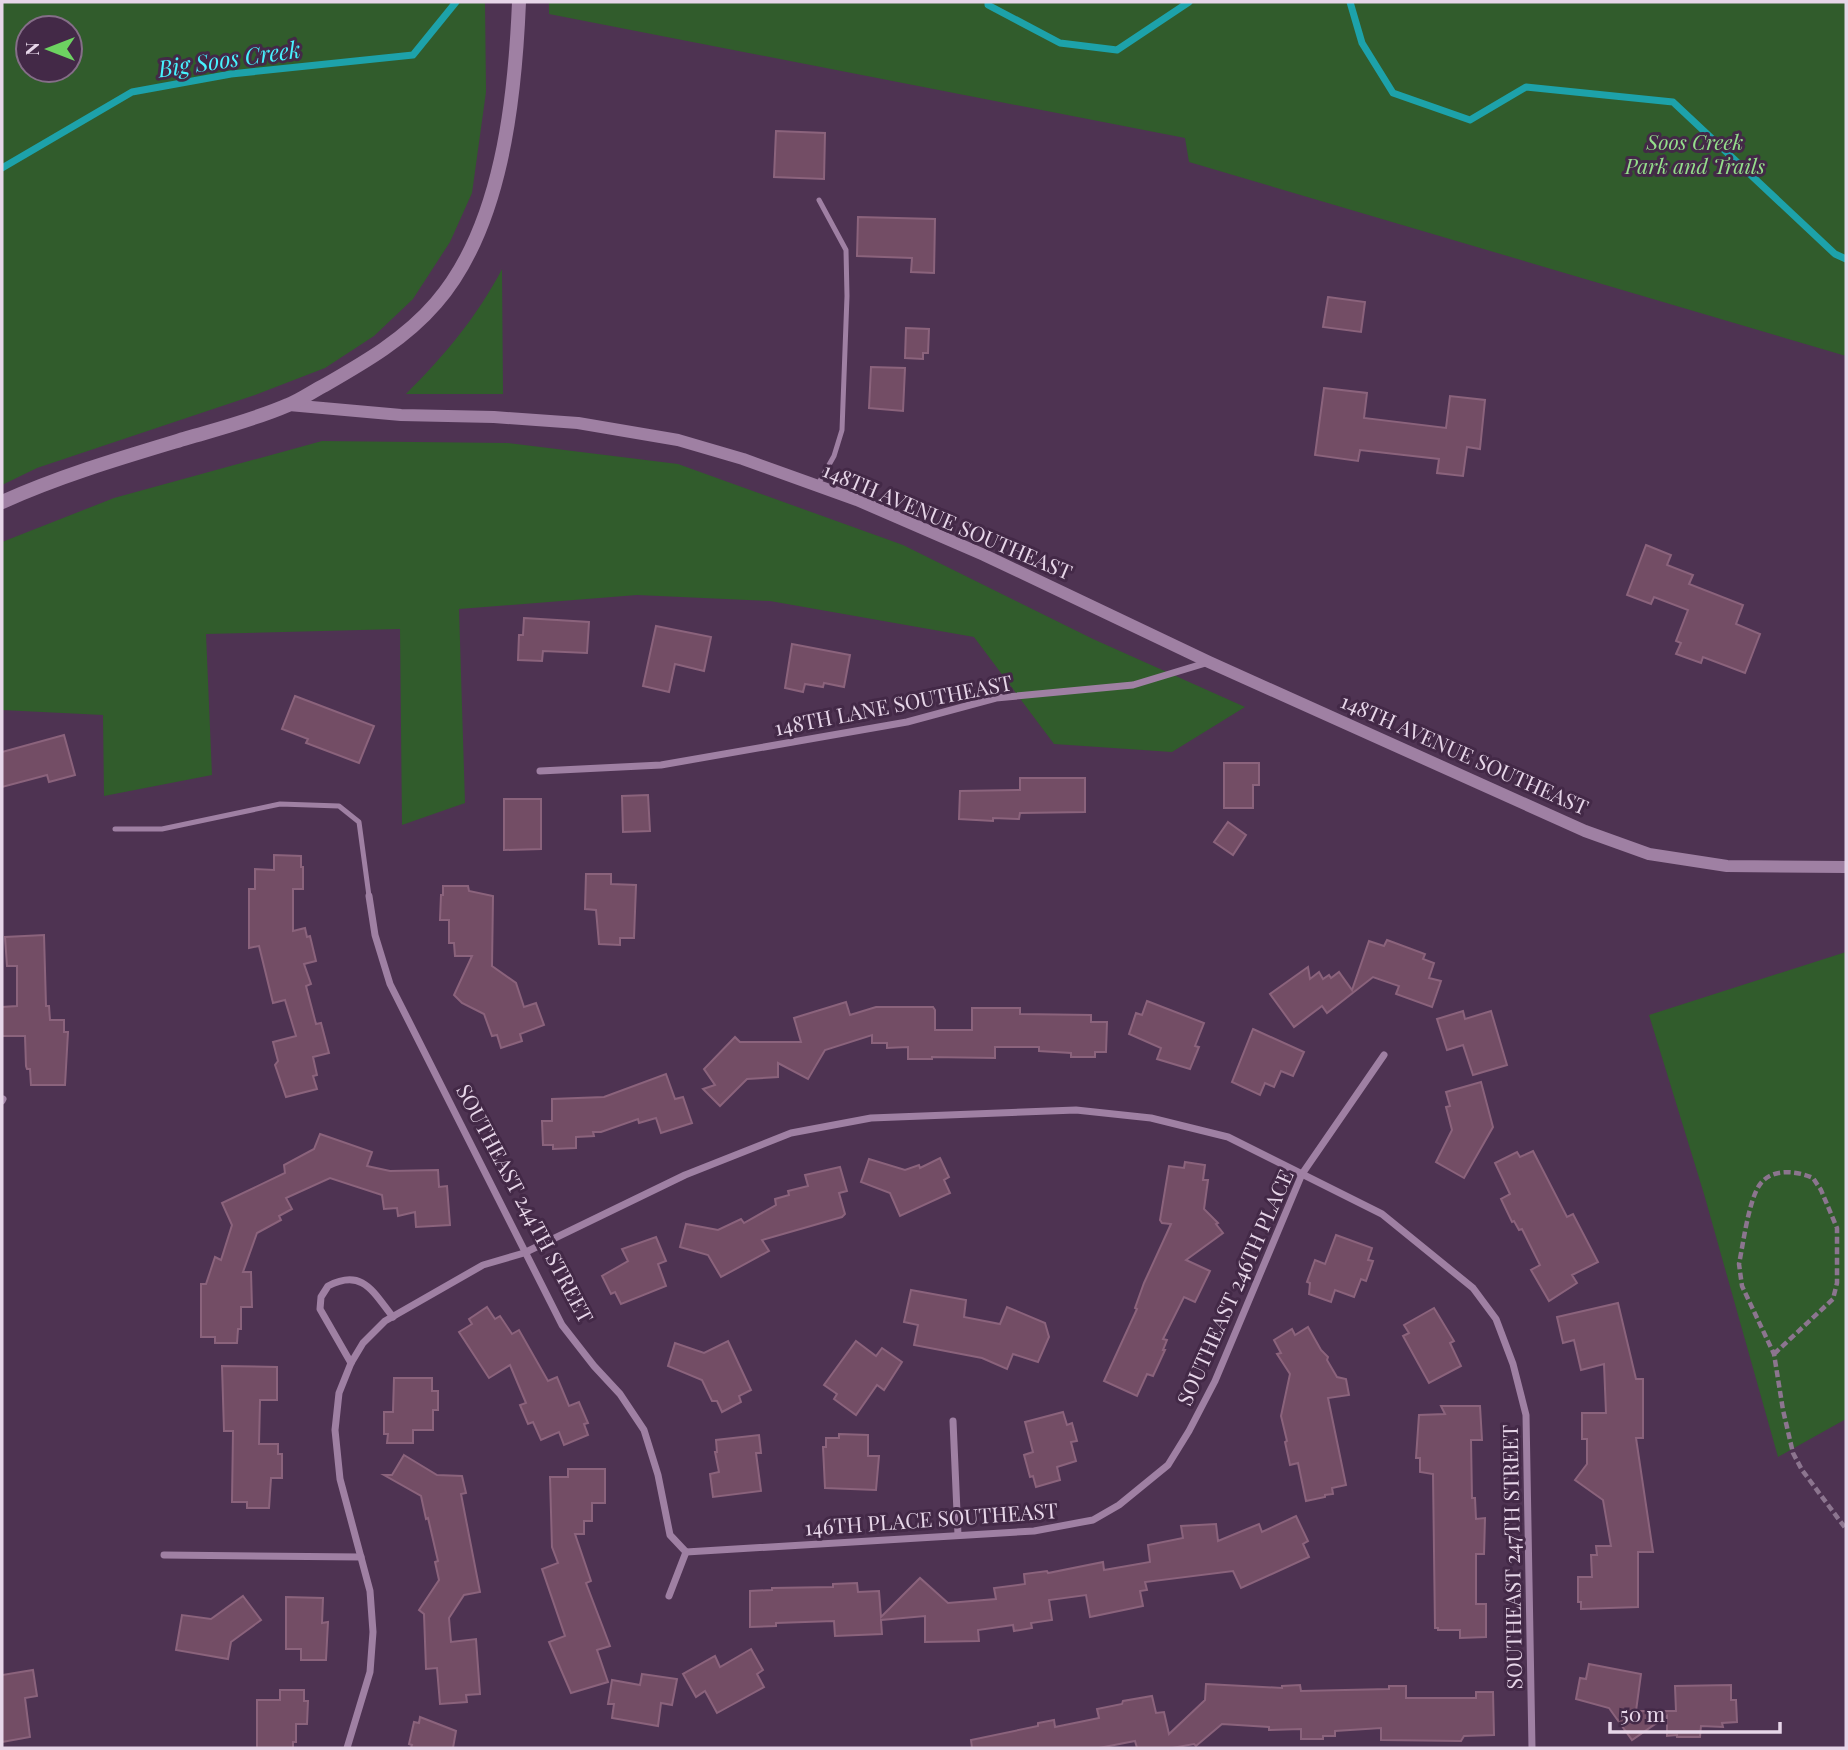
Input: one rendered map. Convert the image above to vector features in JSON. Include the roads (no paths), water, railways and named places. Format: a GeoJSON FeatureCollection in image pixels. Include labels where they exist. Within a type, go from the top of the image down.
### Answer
{"type":"FeatureCollection","features":[{"type":"Feature","properties":{"kind":"main road"},"geometry":{"type":"LineString","coordinates":[[289,405],[381,352],[436,303],[453,278],[470,248],[484,212],[503,149],[515,71],[519,2]]}},
{"type":"Feature","properties":{"kind":"main road","name":"148TH AVENUE SOUTHEAST"},"geometry":{"type":"LineString","coordinates":[[2,502],[69,474],[289,405]]}},
{"type":"Feature","properties":{"kind":"street","name":"148TH AVENUE SOUTHEAST"},"geometry":{"type":"LineString","coordinates":[[289,405],[401,415],[537,420],[616,428],[712,449],[857,500],[984,555],[1209,662],[1585,831],[1649,854],[1727,866],[1846,867]]}},
{"type":"Feature","properties":{"kind":"street","name":"148TH LANE SOUTHEAST"},"geometry":{"type":"LineString","coordinates":[[540,771],[661,765],[907,722],[996,698],[1133,685],[1209,662]]}},
{"type":"Feature","properties":{"kind":"street","name":"SOUTHEAST 244TH STREET"},"geometry":{"type":"LineString","coordinates":[[369,896],[375,935],[390,984],[562,1325],[594,1366],[621,1394],[644,1430],[658,1475],[670,1535],[686,1552]]}},
{"type":"Feature","properties":{"kind":"street","name":"SOUTHEAST 246TH PLACE"},"geometry":{"type":"LineString","coordinates":[[1189,1431],[1214,1381],[1302,1174],[1384,1055]]}},
{"type":"Feature","properties":{"kind":"street","name":"SOUTHEAST 247TH STREET"},"geometry":{"type":"LineString","coordinates":[[347,1748],[370,1672],[373,1632],[370,1591],[340,1479],[335,1430],[339,1393],[351,1363],[363,1343],[393,1317],[483,1265],[524,1253],[685,1175],[791,1133],[871,1118],[1076,1110],[1151,1118],[1228,1137],[1382,1214],[1473,1288],[1496,1319],[1513,1364],[1527,1415],[1532,1748]]}},
{"type":"Feature","properties":{"kind":"street"},"geometry":{"type":"LineString","coordinates":[[351,1363],[320,1309],[321,1297],[328,1286],[347,1279],[367,1284],[393,1317]]}},
{"type":"Feature","properties":{"kind":"street"},"geometry":{"type":"LineString","coordinates":[[953,1421],[958,1535]]}},
{"type":"Feature","properties":{"kind":"street","name":"146TH PLACE SOUTHEAST"},"geometry":{"type":"LineString","coordinates":[[686,1552],[1034,1531],[1093,1520],[1119,1505],[1168,1465],[1189,1431]]}},
{"type":"Feature","properties":{"kind":"street"},"geometry":{"type":"LineString","coordinates":[[669,1596],[686,1552]]}},
{"type":"Feature","properties":{"kind":"street"},"geometry":{"type":"LineString","coordinates":[[164,1555],[360,1557]]}},
{"type":"Feature","properties":{"kind":"lane"},"geometry":{"type":"LineString","coordinates":[[817,486],[834,456],[842,430],[847,296],[846,250],[819,200]]}},
{"type":"Feature","properties":{"kind":"lane"},"geometry":{"type":"LineString","coordinates":[[114,829],[162,829],[280,804],[340,806],[359,822],[369,896]]}},
{"type":"Feature","properties":{"kind":"waterway","name":"Big Soos Creek"},"geometry":{"type":"LineString","coordinates":[[2,168],[132,92],[231,74],[413,55],[456,2]]}},
{"type":"Feature","properties":{"kind":"waterway","name":"Big Soos Creek"},"geometry":{"type":"LineString","coordinates":[[988,2],[988,5],[1060,43],[1117,50],[1189,2]]}},
{"type":"Feature","properties":{"kind":"waterway","name":"Big Soos Creek"},"geometry":{"type":"LineString","coordinates":[[1350,2],[1362,43],[1393,93],[1470,120],[1526,87],[1673,102],[1835,254],[1846,259]]}},
{"type":"Feature","properties":{"kind":"park label","name":"Soos Creek Park and Trails"},"geometry":{"type":"Point","coordinates":[1695,153]}}]}
